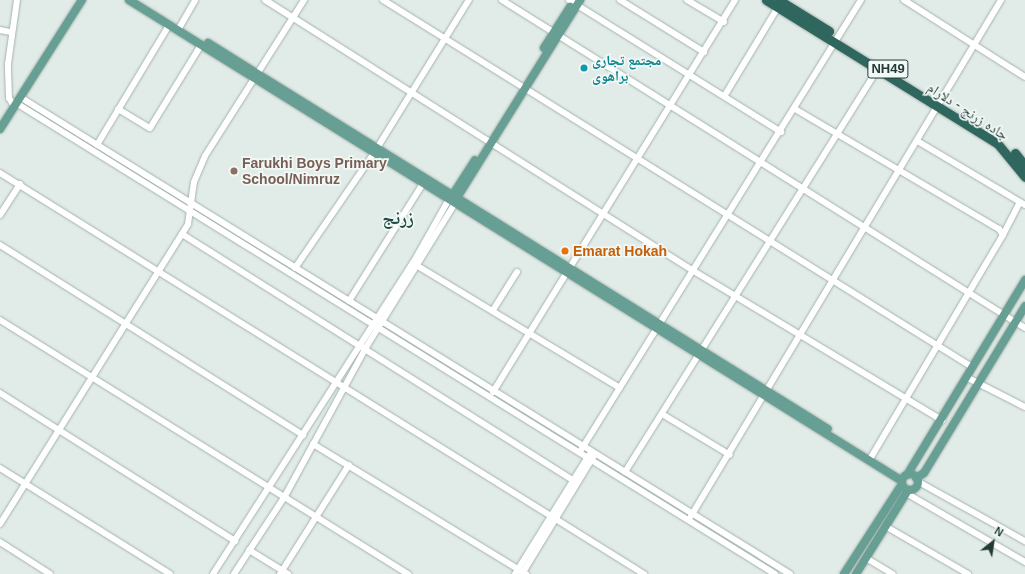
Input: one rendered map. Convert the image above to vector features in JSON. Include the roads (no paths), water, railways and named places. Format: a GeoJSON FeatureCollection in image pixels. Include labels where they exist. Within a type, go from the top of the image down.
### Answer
{"type":"FeatureCollection","features":[{"type":"Feature","properties":{"kind":"highway","name":"جاده زرنج - دلارام"},"geometry":{"type":"LineString","coordinates":[[766,0],[779,4],[937,103],[997,143],[1025,177]]}},
{"type":"Feature","properties":{"kind":"highway","name":"جاده زرنج - دلارام"},"geometry":{"type":"LineString","coordinates":[[835,39],[878,69],[998,138],[1025,166]]}},
{"type":"Feature","properties":{"kind":"main road"},"geometry":{"type":"LineString","coordinates":[[0,129],[82,0]]}},
{"type":"Feature","properties":{"kind":"main road"},"geometry":{"type":"LineString","coordinates":[[128,0],[169,25],[179,28],[657,327],[850,445],[905,483],[915,488],[917,480],[924,472],[1025,306]]}},
{"type":"Feature","properties":{"kind":"main road"},"geometry":{"type":"LineString","coordinates":[[139,0],[201,45],[255,76]]}},
{"type":"Feature","properties":{"kind":"main road"},"geometry":{"type":"LineString","coordinates":[[453,200],[575,2]]}},
{"type":"Feature","properties":{"kind":"main road"},"geometry":{"type":"LineString","coordinates":[[375,151],[422,185],[453,200]]}},
{"type":"Feature","properties":{"kind":"main road"},"geometry":{"type":"LineString","coordinates":[[844,574],[905,483],[966,377],[1025,280]]}},
{"type":"Feature","properties":{"kind":"main road"},"geometry":{"type":"LineString","coordinates":[[850,445],[872,456],[905,483]]}},
{"type":"Feature","properties":{"kind":"main road"},"geometry":{"type":"LineString","coordinates":[[905,483],[917,480]]}},
{"type":"Feature","properties":{"kind":"main road"},"geometry":{"type":"LineString","coordinates":[[856,574],[885,526],[905,483]]}},
{"type":"Feature","properties":{"kind":"street"},"geometry":{"type":"LineString","coordinates":[[17,0],[10,32],[9,98],[97,145],[349,301],[493,392],[581,450],[589,460],[775,574]]}},
{"type":"Feature","properties":{"kind":"street"},"geometry":{"type":"LineString","coordinates":[[179,28],[195,0]]}},
{"type":"Feature","properties":{"kind":"street"},"geometry":{"type":"LineString","coordinates":[[265,0],[409,93],[490,142],[692,270],[738,296],[942,420]]}},
{"type":"Feature","properties":{"kind":"street"},"geometry":{"type":"LineString","coordinates":[[0,524],[182,234],[190,210],[194,182],[205,156],[255,76],[294,18],[304,0]]}},
{"type":"Feature","properties":{"kind":"street"},"geometry":{"type":"LineString","coordinates":[[383,0],[522,89],[636,158],[937,347],[972,367]]}},
{"type":"Feature","properties":{"kind":"street"},"geometry":{"type":"LineString","coordinates":[[295,268],[375,151],[409,93],[469,0]]}},
{"type":"Feature","properties":{"kind":"street"},"geometry":{"type":"LineString","coordinates":[[502,0],[761,161],[804,190],[866,225],[1005,314],[1014,323],[1025,328]]}},
{"type":"Feature","properties":{"kind":"street"},"geometry":{"type":"LineString","coordinates":[[620,0],[704,52]]}},
{"type":"Feature","properties":{"kind":"street"},"geometry":{"type":"LineString","coordinates":[[687,0],[724,22]]}},
{"type":"Feature","properties":{"kind":"street"},"geometry":{"type":"LineString","coordinates":[[493,392],[636,158],[724,22],[735,0]]}},
{"type":"Feature","properties":{"kind":"street"},"geometry":{"type":"LineString","coordinates":[[581,450],[726,215],[781,132],[835,39],[861,0]]}},
{"type":"Feature","properties":{"kind":"street"},"geometry":{"type":"LineString","coordinates":[[904,0],[1025,77]]}},
{"type":"Feature","properties":{"kind":"street"},"geometry":{"type":"LineString","coordinates":[[688,520],[767,394],[899,171],[919,142],[937,103],[1001,0]]}},
{"type":"Feature","properties":{"kind":"street"},"geometry":{"type":"LineString","coordinates":[[575,2],[725,95],[781,132]]}},
{"type":"Feature","properties":{"kind":"street"},"geometry":{"type":"LineString","coordinates":[[725,95],[779,4]]}},
{"type":"Feature","properties":{"kind":"street"},"geometry":{"type":"LineString","coordinates":[[97,145],[169,25]]}},
{"type":"Feature","properties":{"kind":"street"},"geometry":{"type":"LineString","coordinates":[[0,30],[10,32]]}},
{"type":"Feature","properties":{"kind":"street"},"geometry":{"type":"LineString","coordinates":[[118,109],[150,128],[201,45]]}},
{"type":"Feature","properties":{"kind":"street"},"geometry":{"type":"LineString","coordinates":[[625,472],[840,134],[878,69]]}},
{"type":"Feature","properties":{"kind":"street"},"geometry":{"type":"LineString","coordinates":[[17,102],[375,327],[581,450],[592,453],[625,472],[790,574]]}},
{"type":"Feature","properties":{"kind":"street"},"geometry":{"type":"LineString","coordinates":[[795,109],[840,134],[899,171],[999,229],[1002,235]]}},
{"type":"Feature","properties":{"kind":"street"},"geometry":{"type":"LineString","coordinates":[[872,456],[1002,235],[1023,203],[919,142]]}},
{"type":"Feature","properties":{"kind":"street"},"geometry":{"type":"LineString","coordinates":[[0,173],[20,184],[158,272],[346,387],[644,574]]}},
{"type":"Feature","properties":{"kind":"street"},"geometry":{"type":"LineString","coordinates":[[0,215],[20,184]]}},
{"type":"Feature","properties":{"kind":"street"},"geometry":{"type":"LineString","coordinates":[[349,301],[422,185]]}},
{"type":"Feature","properties":{"kind":"street"},"geometry":{"type":"LineString","coordinates":[[234,574],[285,496],[346,387],[375,327],[416,265],[453,200]]}},
{"type":"Feature","properties":{"kind":"street"},"geometry":{"type":"LineString","coordinates":[[182,234],[574,481]]}},
{"type":"Feature","properties":{"kind":"street"},"geometry":{"type":"LineString","coordinates":[[0,246],[127,323],[303,435]]}},
{"type":"Feature","properties":{"kind":"street"},"geometry":{"type":"LineString","coordinates":[[416,265],[530,332],[620,388]]}},
{"type":"Feature","properties":{"kind":"street"},"geometry":{"type":"LineString","coordinates":[[493,310],[517,272]]}},
{"type":"Feature","properties":{"kind":"street"},"geometry":{"type":"LineString","coordinates":[[0,320],[91,379],[269,486],[408,574]]}},
{"type":"Feature","properties":{"kind":"street"},"geometry":{"type":"LineString","coordinates":[[213,574],[359,345],[375,327]]}},
{"type":"Feature","properties":{"kind":"street"},"geometry":{"type":"LineString","coordinates":[[966,377],[977,384],[1025,407]]}},
{"type":"Feature","properties":{"kind":"street"},"geometry":{"type":"LineString","coordinates":[[0,393],[235,541]]}},
{"type":"Feature","properties":{"kind":"street"},"geometry":{"type":"LineString","coordinates":[[662,414],[730,455]]}},
{"type":"Feature","properties":{"kind":"street"},"geometry":{"type":"LineString","coordinates":[[313,444],[521,573],[592,453]]}},
{"type":"Feature","properties":{"kind":"street"},"geometry":{"type":"LineString","coordinates":[[554,517],[574,481],[589,460]]}},
{"type":"Feature","properties":{"kind":"street"},"geometry":{"type":"LineString","coordinates":[[249,550],[283,573],[349,465]]}},
{"type":"Feature","properties":{"kind":"street"},"geometry":{"type":"LineString","coordinates":[[0,468],[170,574]]}},
{"type":"Feature","properties":{"kind":"street"},"geometry":{"type":"LineString","coordinates":[[917,480],[1025,541]]}},
{"type":"Feature","properties":{"kind":"street"},"geometry":{"type":"LineString","coordinates":[[905,483],[1025,562]]}},
{"type":"Feature","properties":{"kind":"street"},"geometry":{"type":"LineString","coordinates":[[885,526],[968,574]]}},
{"type":"Feature","properties":{"kind":"street"},"geometry":{"type":"LineString","coordinates":[[0,542],[50,574]]}},
{"type":"Feature","properties":{"kind":"street"},"geometry":{"type":"LineString","coordinates":[[866,558],[893,574]]}},
{"type":"Feature","properties":{"kind":"place","name":"مجتمع تجاری براهوی"},"geometry":{"type":"Point","coordinates":[584,68]}},
{"type":"Feature","properties":{"kind":"place","name":"Farukhi Boys Primary School/Nimruz"},"geometry":{"type":"Point","coordinates":[234,171]}},
{"type":"Feature","properties":{"kind":"place","name":"Emarat Hokah"},"geometry":{"type":"Point","coordinates":[565,251]}},
{"type":"Feature","properties":{"kind":"district","name":"زرنج"},"geometry":{"type":"Point","coordinates":[398,218]}}]}
